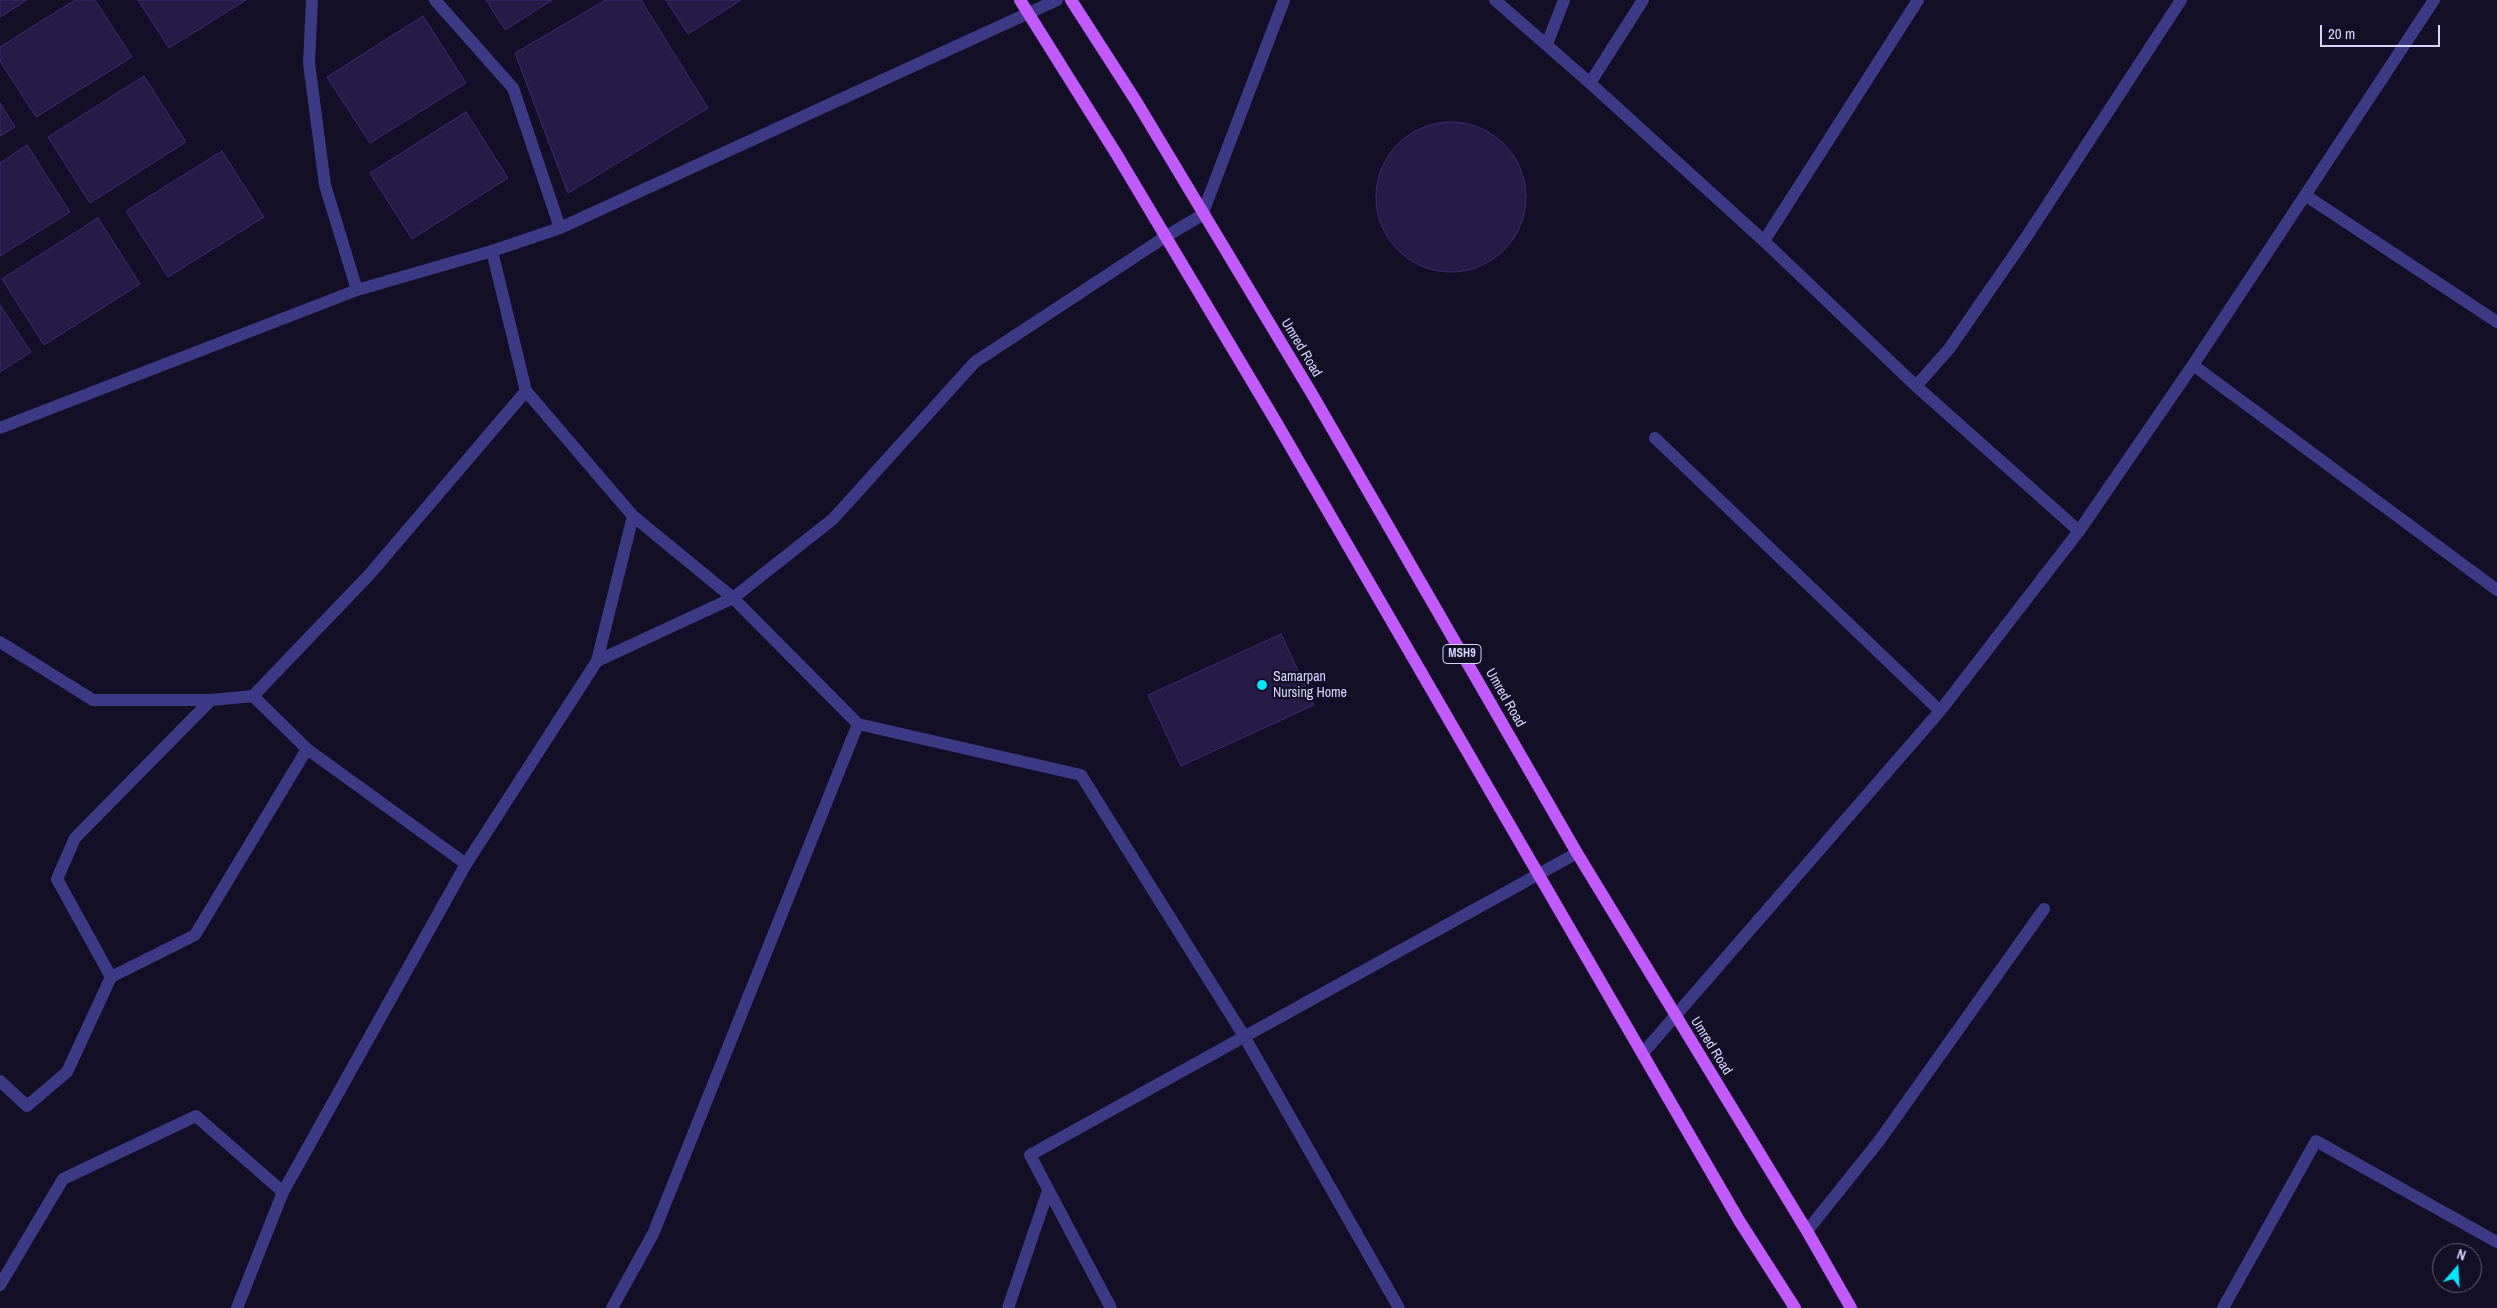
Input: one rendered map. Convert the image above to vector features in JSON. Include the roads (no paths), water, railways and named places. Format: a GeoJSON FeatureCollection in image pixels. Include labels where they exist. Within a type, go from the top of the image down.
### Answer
{"type":"FeatureCollection","features":[{"type":"Feature","properties":{"kind":"main road"},"geometry":{"type":"LineString","coordinates":[[1020,0],[1027,14],[1117,154],[1275,420],[1740,1222],[1795,1308]]}},
{"type":"Feature","properties":{"kind":"main road","name":"Umred Road"},"geometry":{"type":"LineString","coordinates":[[1071,0],[1136,101],[1202,215],[1317,403],[1577,853],[1807,1231],[1851,1308]]}},
{"type":"Feature","properties":{"kind":"street"},"geometry":{"type":"LineString","coordinates":[[312,0],[309,63],[326,185],[357,290]]}},
{"type":"Feature","properties":{"kind":"street"},"geometry":{"type":"LineString","coordinates":[[435,0],[513,88],[560,228]]}},
{"type":"Feature","properties":{"kind":"street"},"geometry":{"type":"LineString","coordinates":[[0,428],[357,290],[492,251],[560,228],[1057,0]]}},
{"type":"Feature","properties":{"kind":"street"},"geometry":{"type":"LineString","coordinates":[[597,661],[733,598],[833,520],[975,362],[1165,236],[1202,215],[1284,0]]}},
{"type":"Feature","properties":{"kind":"street"},"geometry":{"type":"LineString","coordinates":[[1495,0],[1590,83],[1764,242],[1916,386],[2079,531]]}},
{"type":"Feature","properties":{"kind":"street"},"geometry":{"type":"LineString","coordinates":[[1547,44],[1564,0]]}},
{"type":"Feature","properties":{"kind":"street"},"geometry":{"type":"LineString","coordinates":[[1590,83],[1643,0]]}},
{"type":"Feature","properties":{"kind":"street"},"geometry":{"type":"LineString","coordinates":[[1764,242],[1918,0]]}},
{"type":"Feature","properties":{"kind":"street"},"geometry":{"type":"LineString","coordinates":[[1916,386],[1949,348],[2027,236],[2181,0]]}},
{"type":"Feature","properties":{"kind":"street"},"geometry":{"type":"LineString","coordinates":[[1643,1053],[1674,1015],[1940,711],[2079,531],[2192,365],[2434,0]]}},
{"type":"Feature","properties":{"kind":"street"},"geometry":{"type":"LineString","coordinates":[[2305,195],[2497,322]]}},
{"type":"Feature","properties":{"kind":"street"},"geometry":{"type":"LineString","coordinates":[[492,251],[526,391],[633,516],[733,598],[858,724],[1081,775],[1244,1036],[1399,1308]]}},
{"type":"Feature","properties":{"kind":"street"},"geometry":{"type":"LineString","coordinates":[[2192,365],[2497,590]]}},
{"type":"Feature","properties":{"kind":"street"},"geometry":{"type":"LineString","coordinates":[[0,642],[93,700],[211,700],[253,696],[369,575],[526,391]]}},
{"type":"Feature","properties":{"kind":"street"},"geometry":{"type":"LineString","coordinates":[[1655,438],[1940,711]]}},
{"type":"Feature","properties":{"kind":"street"},"geometry":{"type":"LineString","coordinates":[[237,1308],[283,1192],[466,864],[597,661],[633,516]]}},
{"type":"Feature","properties":{"kind":"street"},"geometry":{"type":"LineString","coordinates":[[253,696],[307,749],[466,864]]}},
{"type":"Feature","properties":{"kind":"street"},"geometry":{"type":"LineString","coordinates":[[111,977],[57,879],[75,838],[211,700]]}},
{"type":"Feature","properties":{"kind":"street"},"geometry":{"type":"LineString","coordinates":[[612,1308],[653,1234],[858,724]]}},
{"type":"Feature","properties":{"kind":"street"},"geometry":{"type":"LineString","coordinates":[[0,1081],[27,1106],[67,1072],[111,977],[195,935],[307,749]]}},
{"type":"Feature","properties":{"kind":"street"},"geometry":{"type":"LineString","coordinates":[[1111,1308],[1030,1155],[1577,853]]}},
{"type":"Feature","properties":{"kind":"street"},"geometry":{"type":"LineString","coordinates":[[1807,1231],[1879,1141],[2044,909]]}},
{"type":"Feature","properties":{"kind":"street"},"geometry":{"type":"LineString","coordinates":[[0,1285],[63,1179],[196,1116],[283,1192]]}},
{"type":"Feature","properties":{"kind":"street"},"geometry":{"type":"LineString","coordinates":[[2223,1308],[2316,1141],[2497,1242]]}},
{"type":"Feature","properties":{"kind":"street"},"geometry":{"type":"LineString","coordinates":[[1008,1308],[1048,1191]]}},
{"type":"Feature","properties":{"kind":"place","name":"Samarpan Nursing Home"},"geometry":{"type":"Point","coordinates":[1262,685]}}]}
